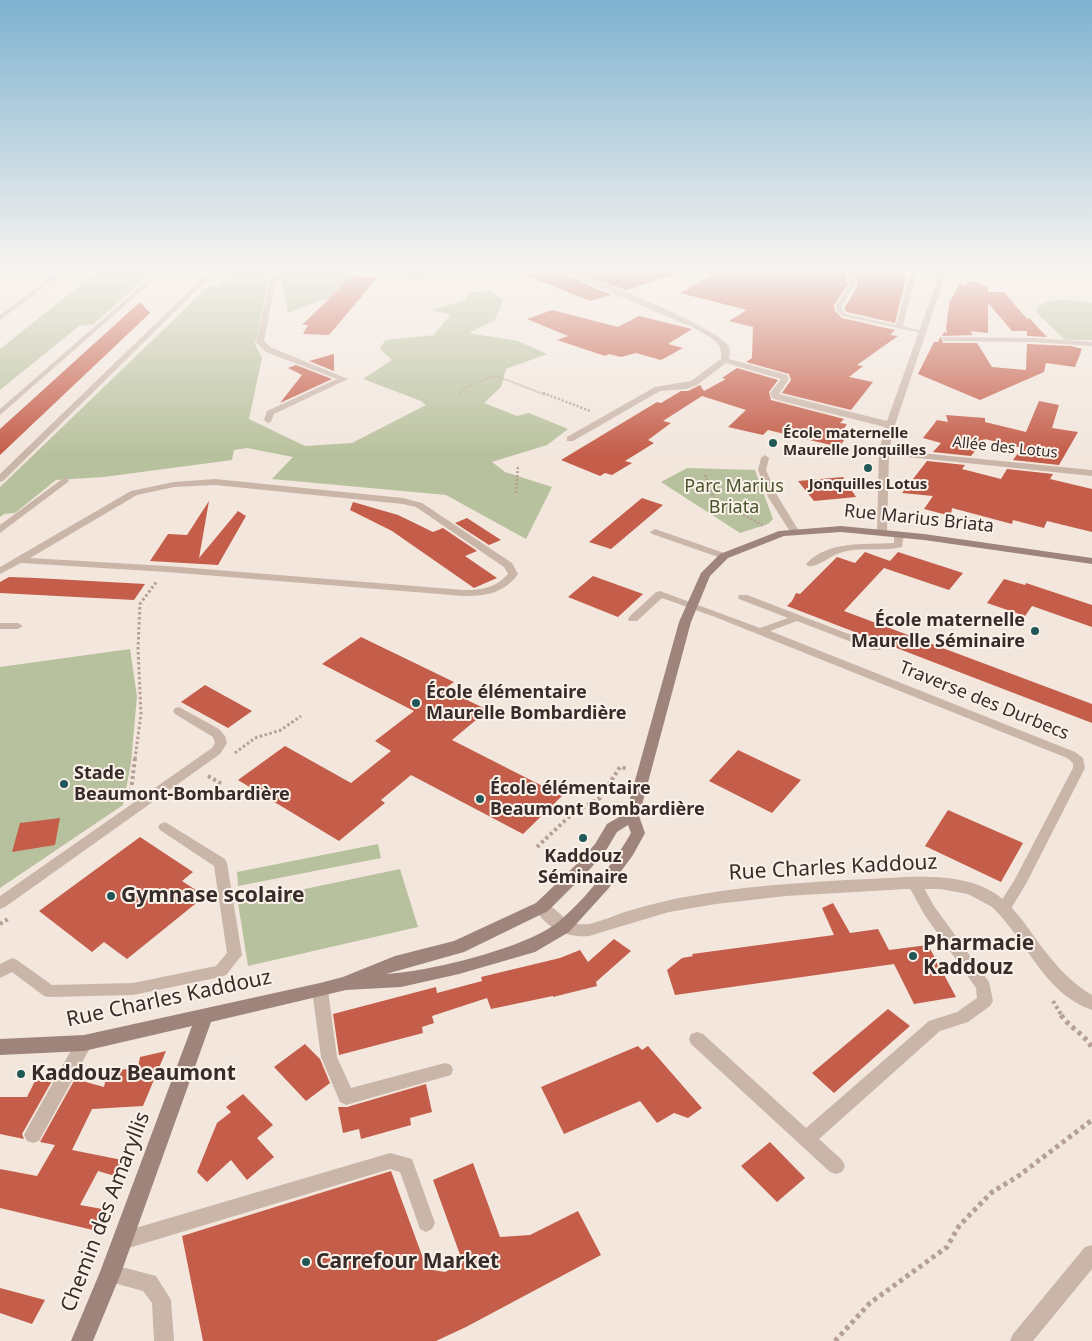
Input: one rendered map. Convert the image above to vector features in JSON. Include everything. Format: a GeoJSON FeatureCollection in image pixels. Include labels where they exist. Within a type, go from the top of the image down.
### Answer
{"type":"FeatureCollection","features":[{"type":"Feature","properties":{"kind":"street"},"geometry":{"type":"LineString","coordinates":[[263,330],[260,342],[269,350],[344,379],[270,413],[268,420]]}},
{"type":"Feature","properties":{"kind":"street"},"geometry":{"type":"LineString","coordinates":[[570,439],[658,388],[687,386],[694,383],[725,360],[726,351],[724,344],[704,330]]}},
{"type":"Feature","properties":{"kind":"street"},"geometry":{"type":"LineString","coordinates":[[882,532],[884,452],[890,425],[924,330]]}},
{"type":"Feature","properties":{"kind":"street"},"geometry":{"type":"LineString","coordinates":[[946,338],[1033,340],[1092,344]]}},
{"type":"Feature","properties":{"kind":"street"},"geometry":{"type":"LineString","coordinates":[[725,360],[775,374],[785,379],[774,393],[775,396],[780,398],[890,425]]}},
{"type":"Feature","properties":{"kind":"street","name":"Allée des Lotus"},"geometry":{"type":"LineString","coordinates":[[884,452],[1008,462],[1092,473]]}},
{"type":"Feature","properties":{"kind":"street","name":"Rue Marius Briata"},"geometry":{"type":"LineString","coordinates":[[562,927],[603,885],[628,851],[638,833],[632,816],[685,622],[706,575],[724,556],[751,544],[794,531],[841,529],[898,534],[1092,561]]}},
{"type":"Feature","properties":{"kind":"street"},"geometry":{"type":"LineString","coordinates":[[562,927],[542,907],[586,865],[600,848],[612,828],[632,816]]}},
{"type":"Feature","properties":{"kind":"street","name":"Rue Charles Kaddouz"},"geometry":{"type":"LineString","coordinates":[[346,983],[400,980],[459,967],[529,947],[562,927],[578,932],[589,930],[668,906],[729,896],[792,890],[914,883],[951,885],[966,888],[987,896],[1004,908],[1065,986],[1092,1003]]}},
{"type":"Feature","properties":{"kind":"street","name":"Rue Charles Kaddouz"},"geometry":{"type":"LineString","coordinates":[[0,1047],[84,1043],[320,990],[346,983],[395,964],[458,947],[542,907]]}},
{"type":"Feature","properties":{"kind":"street","name":"Chemin des Amaryllis"},"geometry":{"type":"LineString","coordinates":[[82,1341],[110,1273],[205,1016]]}},
{"type":"Feature","properties":{"kind":"lane"},"geometry":{"type":"LineString","coordinates":[[0,414],[95,330]]}},
{"type":"Feature","properties":{"kind":"lane"},"geometry":{"type":"LineString","coordinates":[[0,479],[153,330]]}},
{"type":"Feature","properties":{"kind":"lane"},"geometry":{"type":"LineString","coordinates":[[907,330],[923,333]]}},
{"type":"Feature","properties":{"kind":"lane"},"geometry":{"type":"LineString","coordinates":[[765,458],[762,470],[773,497],[794,531]]}},
{"type":"Feature","properties":{"kind":"lane"},"geometry":{"type":"LineString","coordinates":[[0,530],[65,480]]}},
{"type":"Feature","properties":{"kind":"lane"},"geometry":{"type":"LineString","coordinates":[[0,572],[19,560],[134,493],[148,488],[196,482],[216,482],[393,500],[419,505],[508,565],[513,574],[502,587],[483,593],[464,593],[167,569],[19,560]]}},
{"type":"Feature","properties":{"kind":"lane"},"geometry":{"type":"LineString","coordinates":[[655,532],[724,556]]}},
{"type":"Feature","properties":{"kind":"lane"},"geometry":{"type":"LineString","coordinates":[[811,564],[842,548],[867,546],[886,548],[899,545],[898,534]]}},
{"type":"Feature","properties":{"kind":"lane","name":"Traverse des Durbecs"},"geometry":{"type":"LineString","coordinates":[[633,619],[660,594],[692,604],[1071,755],[1079,761],[1079,768],[1020,882],[1004,908]]}},
{"type":"Feature","properties":{"kind":"lane"},"geometry":{"type":"LineString","coordinates":[[743,597],[876,648]]}},
{"type":"Feature","properties":{"kind":"lane"},"geometry":{"type":"LineString","coordinates":[[761,632],[797,618]]}},
{"type":"Feature","properties":{"kind":"lane"},"geometry":{"type":"LineString","coordinates":[[0,626],[18,626]]}},
{"type":"Feature","properties":{"kind":"lane"},"geometry":{"type":"LineString","coordinates":[[0,903],[216,751],[221,743],[219,736],[179,711]]}},
{"type":"Feature","properties":{"kind":"lane"},"geometry":{"type":"LineString","coordinates":[[0,972],[12,964],[49,991],[133,989],[221,971],[235,955],[220,863],[165,827]]}},
{"type":"Feature","properties":{"kind":"lane"},"geometry":{"type":"LineString","coordinates":[[806,1139],[935,1026],[962,1017],[985,1001],[984,987],[930,910],[914,883]]}},
{"type":"Feature","properties":{"kind":"lane"},"geometry":{"type":"LineString","coordinates":[[320,990],[329,1057],[346,1097],[445,1070]]}},
{"type":"Feature","properties":{"kind":"lane"},"geometry":{"type":"LineString","coordinates":[[698,1039],[836,1166]]}},
{"type":"Feature","properties":{"kind":"lane"},"geometry":{"type":"LineString","coordinates":[[33,1135],[84,1043]]}},
{"type":"Feature","properties":{"kind":"lane"},"geometry":{"type":"LineString","coordinates":[[122,1241],[390,1161],[406,1165],[426,1224]]}},
{"type":"Feature","properties":{"kind":"lane"},"geometry":{"type":"LineString","coordinates":[[1020,1341],[1092,1254]]}},
{"type":"Feature","properties":{"kind":"lane"},"geometry":{"type":"LineString","coordinates":[[110,1273],[149,1283],[161,1300],[164,1341]]}},
{"type":"Feature","properties":{"kind":"path"},"geometry":{"type":"LineString","coordinates":[[460,395],[462,389],[490,377],[499,376],[534,388],[607,418]]}},
{"type":"Feature","properties":{"kind":"path"},"geometry":{"type":"LineString","coordinates":[[516,493],[518,465]]}},
{"type":"Feature","properties":{"kind":"path"},"geometry":{"type":"LineString","coordinates":[[705,475],[715,502],[738,511],[766,527],[787,518]]}},
{"type":"Feature","properties":{"kind":"path"},"geometry":{"type":"LineString","coordinates":[[131,797],[141,714],[138,648],[140,604],[167,569]]}},
{"type":"Feature","properties":{"kind":"path"},"geometry":{"type":"LineString","coordinates":[[537,847],[573,813],[600,798],[620,767],[643,772]]}},
{"type":"Feature","properties":{"kind":"path"},"geometry":{"type":"LineString","coordinates":[[206,774],[222,784]]}},
{"type":"Feature","properties":{"kind":"path"},"geometry":{"type":"LineString","coordinates":[[1054,974],[1046,989],[1067,1024],[1088,1040],[1092,1048]]}},
{"type":"Feature","properties":{"kind":"path"},"geometry":{"type":"LineString","coordinates":[[835,1341],[870,1303],[947,1247],[959,1226],[992,1192],[1017,1177],[1092,1120]]}},
{"type":"Feature","properties":{"kind":"green space"},"geometry":{"type":"Polygon","coordinates":[[[24,330],[75,330],[0,390],[0,349],[24,330]]]}},
{"type":"Feature","properties":{"kind":"green space"},"geometry":{"type":"Polygon","coordinates":[[[164,330],[258,330],[255,344],[262,358],[249,419],[305,446],[352,443],[426,405],[421,401],[363,379],[392,360],[380,349],[385,340],[434,335],[438,330],[476,330],[469,333],[518,341],[547,354],[506,369],[501,387],[484,403],[517,416],[529,413],[568,429],[547,445],[492,462],[505,472],[552,487],[526,539],[446,495],[272,479],[293,457],[247,448],[234,450],[232,460],[104,477],[56,480],[15,513],[4,514],[0,517],[0,487],[164,330]]]}},
{"type":"Feature","properties":{"kind":"green space"},"geometry":{"type":"Polygon","coordinates":[[[1054,330],[1092,330],[1092,340],[1065,340],[1054,330]]]}},
{"type":"Feature","properties":{"kind":"green space","name":"Parc Marius Briata"},"geometry":{"type":"Polygon","coordinates":[[[687,468],[755,470],[773,519],[768,524],[740,533],[661,482],[687,468]]]}},
{"type":"Feature","properties":{"kind":"green space","name":"Stade Beaumont-Bombardière"},"geometry":{"type":"Polygon","coordinates":[[[130,649],[137,696],[131,763],[123,805],[0,888],[0,667],[130,649]]]}},
{"type":"Feature","properties":{"kind":"green space"},"geometry":{"type":"Polygon","coordinates":[[[378,844],[381,858],[238,886],[237,872],[378,844]]]}},
{"type":"Feature","properties":{"kind":"green space"},"geometry":{"type":"Polygon","coordinates":[[[400,869],[418,927],[248,966],[238,903],[400,869]]]}},
{"type":"Feature","properties":{"kind":"building"},"geometry":{"type":"Polygon","coordinates":[[[110,330],[132,330],[0,455],[0,429],[110,330]]]}},
{"type":"Feature","properties":{"kind":"building"},"geometry":{"type":"Polygon","coordinates":[[[305,330],[334,330],[329,335],[303,334],[305,330]]]}},
{"type":"Feature","properties":{"kind":"building"},"geometry":{"type":"Polygon","coordinates":[[[553,330],[691,330],[668,344],[683,348],[661,360],[636,353],[621,357],[609,354],[605,356],[557,340],[568,336],[553,330]]]}},
{"type":"Feature","properties":{"kind":"building"},"geometry":{"type":"Polygon","coordinates":[[[753,330],[893,330],[895,330],[890,335],[898,336],[857,365],[863,366],[849,377],[873,382],[851,410],[782,393],[791,380],[789,374],[746,362],[752,358],[753,330]]]}},
{"type":"Feature","properties":{"kind":"building"},"geometry":{"type":"Polygon","coordinates":[[[946,330],[988,330],[988,333],[970,331],[973,335],[942,336],[944,332],[947,333],[946,330]]]}},
{"type":"Feature","properties":{"kind":"building"},"geometry":{"type":"Polygon","coordinates":[[[1011,330],[1040,330],[1047,337],[1027,336],[1027,331],[1011,330]]]}},
{"type":"Feature","properties":{"kind":"building"},"geometry":{"type":"Polygon","coordinates":[[[941,336],[943,343],[977,343],[992,367],[1026,370],[1027,344],[1071,346],[1082,349],[1075,367],[1046,363],[1044,372],[980,400],[918,374],[934,342],[938,342],[941,336]]]}},
{"type":"Feature","properties":{"kind":"building"},"geometry":{"type":"Polygon","coordinates":[[[334,354],[334,371],[309,361],[334,354]]]}},
{"type":"Feature","properties":{"kind":"building"},"geometry":{"type":"Polygon","coordinates":[[[296,365],[332,379],[280,403],[302,375],[288,368],[296,365]]]}},
{"type":"Feature","properties":{"kind":"building"},"geometry":{"type":"Polygon","coordinates":[[[737,368],[778,380],[769,392],[771,400],[844,419],[840,423],[847,424],[843,430],[851,431],[839,447],[768,430],[763,435],[728,427],[746,410],[702,396],[663,421],[671,423],[648,440],[654,443],[625,461],[632,463],[612,475],[605,473],[600,476],[561,460],[657,402],[661,403],[681,391],[688,391],[700,385],[704,391],[726,379],[722,378],[737,368]]]}},
{"type":"Feature","properties":{"kind":"building"},"geometry":{"type":"Polygon","coordinates":[[[1039,401],[1059,405],[1052,428],[1078,432],[1059,465],[1013,460],[1022,448],[985,439],[971,456],[933,452],[941,443],[923,438],[937,420],[948,422],[946,415],[985,418],[985,422],[1026,432],[1039,401]]]}},
{"type":"Feature","properties":{"kind":"building"},"geometry":{"type":"Polygon","coordinates":[[[927,461],[965,465],[962,469],[1001,479],[1007,469],[1053,474],[1050,479],[1092,489],[1092,532],[1047,521],[1044,528],[1013,520],[1012,524],[952,508],[951,516],[924,509],[933,496],[902,493],[927,461]]]}},
{"type":"Feature","properties":{"kind":"building"},"geometry":{"type":"Polygon","coordinates":[[[843,477],[856,497],[814,501],[798,481],[843,477]]]}},
{"type":"Feature","properties":{"kind":"building"},"geometry":{"type":"Polygon","coordinates":[[[642,498],[663,505],[611,549],[589,542],[642,498]]]}},
{"type":"Feature","properties":{"kind":"building"},"geometry":{"type":"Polygon","coordinates":[[[209,501],[199,558],[238,511],[246,516],[218,565],[150,561],[168,534],[187,535],[209,501]]]}},
{"type":"Feature","properties":{"kind":"building"},"geometry":{"type":"Polygon","coordinates":[[[353,502],[398,515],[433,532],[443,528],[477,551],[465,556],[497,578],[474,588],[392,531],[350,510],[353,502]]]}},
{"type":"Feature","properties":{"kind":"building"},"geometry":{"type":"Polygon","coordinates":[[[467,518],[501,540],[489,545],[455,523],[467,518]]]}},
{"type":"Feature","properties":{"kind":"building"},"geometry":{"type":"Polygon","coordinates":[[[865,552],[890,561],[898,552],[963,573],[949,590],[884,568],[844,611],[1092,704],[1092,723],[787,606],[796,593],[800,594],[837,557],[855,563],[865,552]]]}},
{"type":"Feature","properties":{"kind":"building"},"geometry":{"type":"Polygon","coordinates":[[[593,576],[643,594],[618,617],[568,597],[593,576]]]}},
{"type":"Feature","properties":{"kind":"building"},"geometry":{"type":"Polygon","coordinates":[[[9,577],[145,584],[134,600],[0,593],[0,582],[9,577]]]}},
{"type":"Feature","properties":{"kind":"building"},"geometry":{"type":"Polygon","coordinates":[[[1004,579],[1025,585],[1026,583],[1092,605],[1092,627],[1032,606],[1025,616],[987,603],[1004,579]]]}},
{"type":"Feature","properties":{"kind":"building"},"geometry":{"type":"Polygon","coordinates":[[[361,637],[454,682],[444,689],[488,710],[452,740],[562,796],[523,834],[411,775],[381,800],[385,803],[339,841],[238,780],[285,746],[351,783],[391,751],[375,741],[414,711],[322,664],[361,637]]]}},
{"type":"Feature","properties":{"kind":"building"},"geometry":{"type":"Polygon","coordinates":[[[205,685],[252,711],[228,728],[181,702],[205,685]]]}},
{"type":"Feature","properties":{"kind":"building"},"geometry":{"type":"Polygon","coordinates":[[[738,750],[801,780],[772,813],[709,781],[738,750]]]}},
{"type":"Feature","properties":{"kind":"building"},"geometry":{"type":"Polygon","coordinates":[[[948,810],[1023,843],[1001,882],[925,846],[948,810]]]}},
{"type":"Feature","properties":{"kind":"building"},"geometry":{"type":"Polygon","coordinates":[[[60,818],[55,845],[12,852],[20,823],[60,818]]]}},
{"type":"Feature","properties":{"kind":"building","name":"Gymnase scolaire"},"geometry":{"type":"Polygon","coordinates":[[[140,837],[193,872],[182,881],[205,896],[127,959],[104,942],[92,952],[39,911],[140,837]]]}},
{"type":"Feature","properties":{"kind":"building"},"geometry":{"type":"Polygon","coordinates":[[[833,903],[850,933],[878,929],[889,950],[928,945],[956,997],[914,1004],[894,964],[675,995],[667,970],[682,958],[693,956],[692,954],[834,935],[822,908],[833,903]]]}},
{"type":"Feature","properties":{"kind":"building"},"geometry":{"type":"Polygon","coordinates":[[[614,939],[631,951],[596,982],[597,986],[491,1009],[487,998],[432,1016],[434,1023],[422,1027],[423,1033],[339,1055],[333,1014],[436,987],[437,993],[482,981],[481,977],[560,958],[580,950],[588,962],[614,939]]]}},
{"type":"Feature","properties":{"kind":"building"},"geometry":{"type":"Polygon","coordinates":[[[888,1009],[910,1026],[834,1093],[812,1073],[888,1009]]]}},
{"type":"Feature","properties":{"kind":"building"},"geometry":{"type":"Polygon","coordinates":[[[305,1044],[320,1059],[330,1083],[306,1101],[274,1067],[305,1044]]]}},
{"type":"Feature","properties":{"kind":"building"},"geometry":{"type":"Polygon","coordinates":[[[638,1046],[642,1050],[648,1046],[702,1108],[688,1118],[674,1113],[657,1123],[640,1101],[564,1134],[541,1087],[638,1046]]]}},
{"type":"Feature","properties":{"kind":"building"},"geometry":{"type":"Polygon","coordinates":[[[166,1051],[143,1106],[92,1109],[72,1150],[122,1160],[115,1176],[98,1171],[80,1205],[102,1209],[93,1230],[0,1208],[0,1169],[37,1176],[55,1145],[40,1142],[75,1079],[104,1087],[108,1071],[138,1068],[140,1057],[166,1051]]]}},
{"type":"Feature","properties":{"kind":"building"},"geometry":{"type":"Polygon","coordinates":[[[53,1079],[22,1134],[24,1139],[0,1134],[0,1097],[27,1097],[35,1081],[53,1079]]]}},
{"type":"Feature","properties":{"kind":"building"},"geometry":{"type":"Polygon","coordinates":[[[426,1084],[432,1112],[410,1118],[411,1125],[361,1139],[359,1129],[343,1133],[338,1107],[347,1107],[426,1084]]]}},
{"type":"Feature","properties":{"kind":"building"},"geometry":{"type":"Polygon","coordinates":[[[243,1094],[273,1125],[257,1138],[274,1157],[247,1180],[231,1160],[207,1182],[197,1172],[217,1123],[231,1112],[226,1107],[243,1094]]]}},
{"type":"Feature","properties":{"kind":"building"},"geometry":{"type":"Polygon","coordinates":[[[770,1142],[805,1178],[777,1202],[741,1166],[770,1142]]]}},
{"type":"Feature","properties":{"kind":"building","name":"Carrefour Market"},"geometry":{"type":"Polygon","coordinates":[[[473,1163],[500,1237],[530,1235],[578,1211],[601,1255],[436,1341],[203,1341],[182,1236],[391,1171],[427,1269],[445,1272],[463,1263],[433,1180],[473,1163]]]}},
{"type":"Feature","properties":{"kind":"building"},"geometry":{"type":"Polygon","coordinates":[[[0,1288],[45,1300],[32,1324],[0,1313],[0,1288]]]}},
{"type":"Feature","properties":{"kind":"place","name":"École maternelle Maurelle Jonquilles"},"geometry":{"type":"Point","coordinates":[773,443]}},
{"type":"Feature","properties":{"kind":"place","name":"Jonquilles Lotus"},"geometry":{"type":"Point","coordinates":[868,468]}},
{"type":"Feature","properties":{"kind":"place","name":"École maternelle Maurelle Séminaire"},"geometry":{"type":"Point","coordinates":[1035,631]}},
{"type":"Feature","properties":{"kind":"place","name":"École élémentaire Maurelle Bombardière"},"geometry":{"type":"Point","coordinates":[416,703]}},
{"type":"Feature","properties":{"kind":"place","name":"Stade Beaumont-Bombardière"},"geometry":{"type":"Point","coordinates":[64,784]}},
{"type":"Feature","properties":{"kind":"place","name":"École élémentaire Beaumont Bombardière"},"geometry":{"type":"Point","coordinates":[480,799]}},
{"type":"Feature","properties":{"kind":"place","name":"Kaddouz Séminaire"},"geometry":{"type":"Point","coordinates":[583,838]}},
{"type":"Feature","properties":{"kind":"place","name":"Gymnase scolaire"},"geometry":{"type":"Point","coordinates":[111,896]}},
{"type":"Feature","properties":{"kind":"place","name":"Pharmacie Kaddouz"},"geometry":{"type":"Point","coordinates":[913,956]}},
{"type":"Feature","properties":{"kind":"place","name":"Kaddouz Beaumont"},"geometry":{"type":"Point","coordinates":[21,1074]}},
{"type":"Feature","properties":{"kind":"place","name":"Carrefour Market"},"geometry":{"type":"Point","coordinates":[306,1262]}}]}
